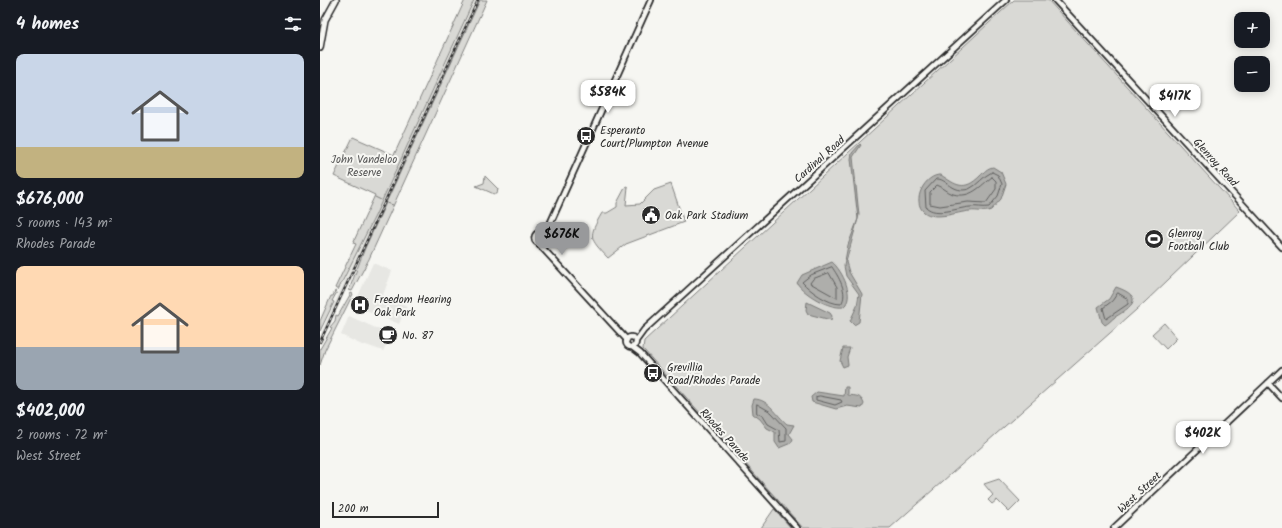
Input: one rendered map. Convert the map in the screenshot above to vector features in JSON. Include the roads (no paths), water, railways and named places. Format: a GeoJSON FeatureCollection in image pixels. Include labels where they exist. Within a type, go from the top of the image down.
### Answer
{"type":"FeatureCollection","features":[{"type":"Feature","properties":{"kind":"main road"},"geometry":{"type":"LineString","coordinates":[[320,48],[325,20],[336,0]]}},
{"type":"Feature","properties":{"kind":"street"},"geometry":{"type":"LineString","coordinates":[[543,234],[535,236],[538,243],[544,242],[543,234],[550,222],[651,0]]}},
{"type":"Feature","properties":{"kind":"street","name":"Cardinal Road"},"geometry":{"type":"LineString","coordinates":[[632,341],[1006,0]]}},
{"type":"Feature","properties":{"kind":"street","name":"Glenroy Road"},"geometry":{"type":"LineString","coordinates":[[1056,0],[1282,247]]}},
{"type":"Feature","properties":{"kind":"street","name":"Rhodes Parade"},"geometry":{"type":"LineString","coordinates":[[544,242],[549,254]]}},
{"type":"Feature","properties":{"kind":"street","name":"Rhodes Parade"},"geometry":{"type":"LineString","coordinates":[[538,243],[620,331],[632,341],[640,353],[797,528]]}},
{"type":"Feature","properties":{"kind":"street","name":"West Street"},"geometry":{"type":"LineString","coordinates":[[1114,528],[1282,370]]}},
{"type":"Feature","properties":{"kind":"street"},"geometry":{"type":"LineString","coordinates":[[1268,383],[1282,398]]}},
{"type":"Feature","properties":{"kind":"water"},"geometry":{"type":"Polygon","coordinates":[[[860,144],[861,145],[853,157],[859,215],[858,219],[851,159],[852,153],[860,144]]]}},
{"type":"Feature","properties":{"kind":"water"},"geometry":{"type":"Polygon","coordinates":[[[993,167],[1001,172],[1006,184],[1001,199],[991,210],[970,211],[934,216],[924,212],[920,207],[919,195],[925,183],[935,176],[941,175],[951,182],[965,185],[974,181],[986,170],[993,167]]]}},
{"type":"Feature","properties":{"kind":"water"},"geometry":{"type":"Polygon","coordinates":[[[858,220],[846,262],[849,272],[862,294],[859,322],[854,325],[850,321],[857,306],[859,294],[846,276],[844,266],[848,245],[858,220]]]}},
{"type":"Feature","properties":{"kind":"water"},"geometry":{"type":"Polygon","coordinates":[[[832,262],[840,271],[848,291],[847,303],[843,307],[831,306],[817,300],[805,292],[797,283],[802,275],[832,262]]]}},
{"type":"Feature","properties":{"kind":"water"},"geometry":{"type":"Polygon","coordinates":[[[1116,287],[1130,294],[1133,298],[1133,302],[1126,310],[1105,325],[1102,322],[1098,307],[1109,299],[1116,287]]]}},
{"type":"Feature","properties":{"kind":"water"},"geometry":{"type":"Polygon","coordinates":[[[807,302],[830,313],[832,316],[831,320],[808,314],[806,310],[807,302]]]}},
{"type":"Feature","properties":{"kind":"water"},"geometry":{"type":"Polygon","coordinates":[[[843,348],[850,348],[847,357],[848,365],[843,367],[840,361],[843,348]]]}},
{"type":"Feature","properties":{"kind":"water"},"geometry":{"type":"Polygon","coordinates":[[[845,387],[848,387],[848,395],[858,396],[861,399],[864,404],[862,408],[847,406],[836,409],[812,402],[811,397],[817,392],[844,396],[845,387]]]}},
{"type":"Feature","properties":{"kind":"water"},"geometry":{"type":"Polygon","coordinates":[[[754,399],[764,402],[772,408],[787,424],[794,425],[789,434],[793,439],[791,443],[779,448],[775,442],[775,432],[767,428],[760,419],[753,414],[752,405],[754,399]]]}},
{"type":"Feature","properties":{"kind":"waterway"},"geometry":{"type":"LineString","coordinates":[[375,197],[381,200]]}},
{"type":"Feature","properties":{"kind":"waterway"},"geometry":{"type":"LineString","coordinates":[[387,203],[393,205]]}},
{"type":"Feature","properties":{"kind":"railway"},"geometry":{"type":"LineString","coordinates":[[320,342],[478,0]]}},
{"type":"Feature","properties":{"kind":"place","name":"Esperanto Court/Plumpton Avenue"},"geometry":{"type":"Point","coordinates":[586,136]}},
{"type":"Feature","properties":{"kind":"place","name":"Oak Park Stadium"},"geometry":{"type":"Point","coordinates":[651,215]}},
{"type":"Feature","properties":{"kind":"place","name":"Glenroy Football Club"},"geometry":{"type":"Point","coordinates":[1154,239]}},
{"type":"Feature","properties":{"kind":"place","name":"Freedom Hearing Oak Park"},"geometry":{"type":"Point","coordinates":[360,305]}},
{"type":"Feature","properties":{"kind":"place","name":"No. 87"},"geometry":{"type":"Point","coordinates":[388,335]}},
{"type":"Feature","properties":{"kind":"place","name":"Grevillia Road/Rhodes Parade"},"geometry":{"type":"Point","coordinates":[653,373]}},
{"type":"Feature","properties":{"kind":"park label","name":"John Vandeloo Reserve"},"geometry":{"type":"Point","coordinates":[364,165]}}]}
